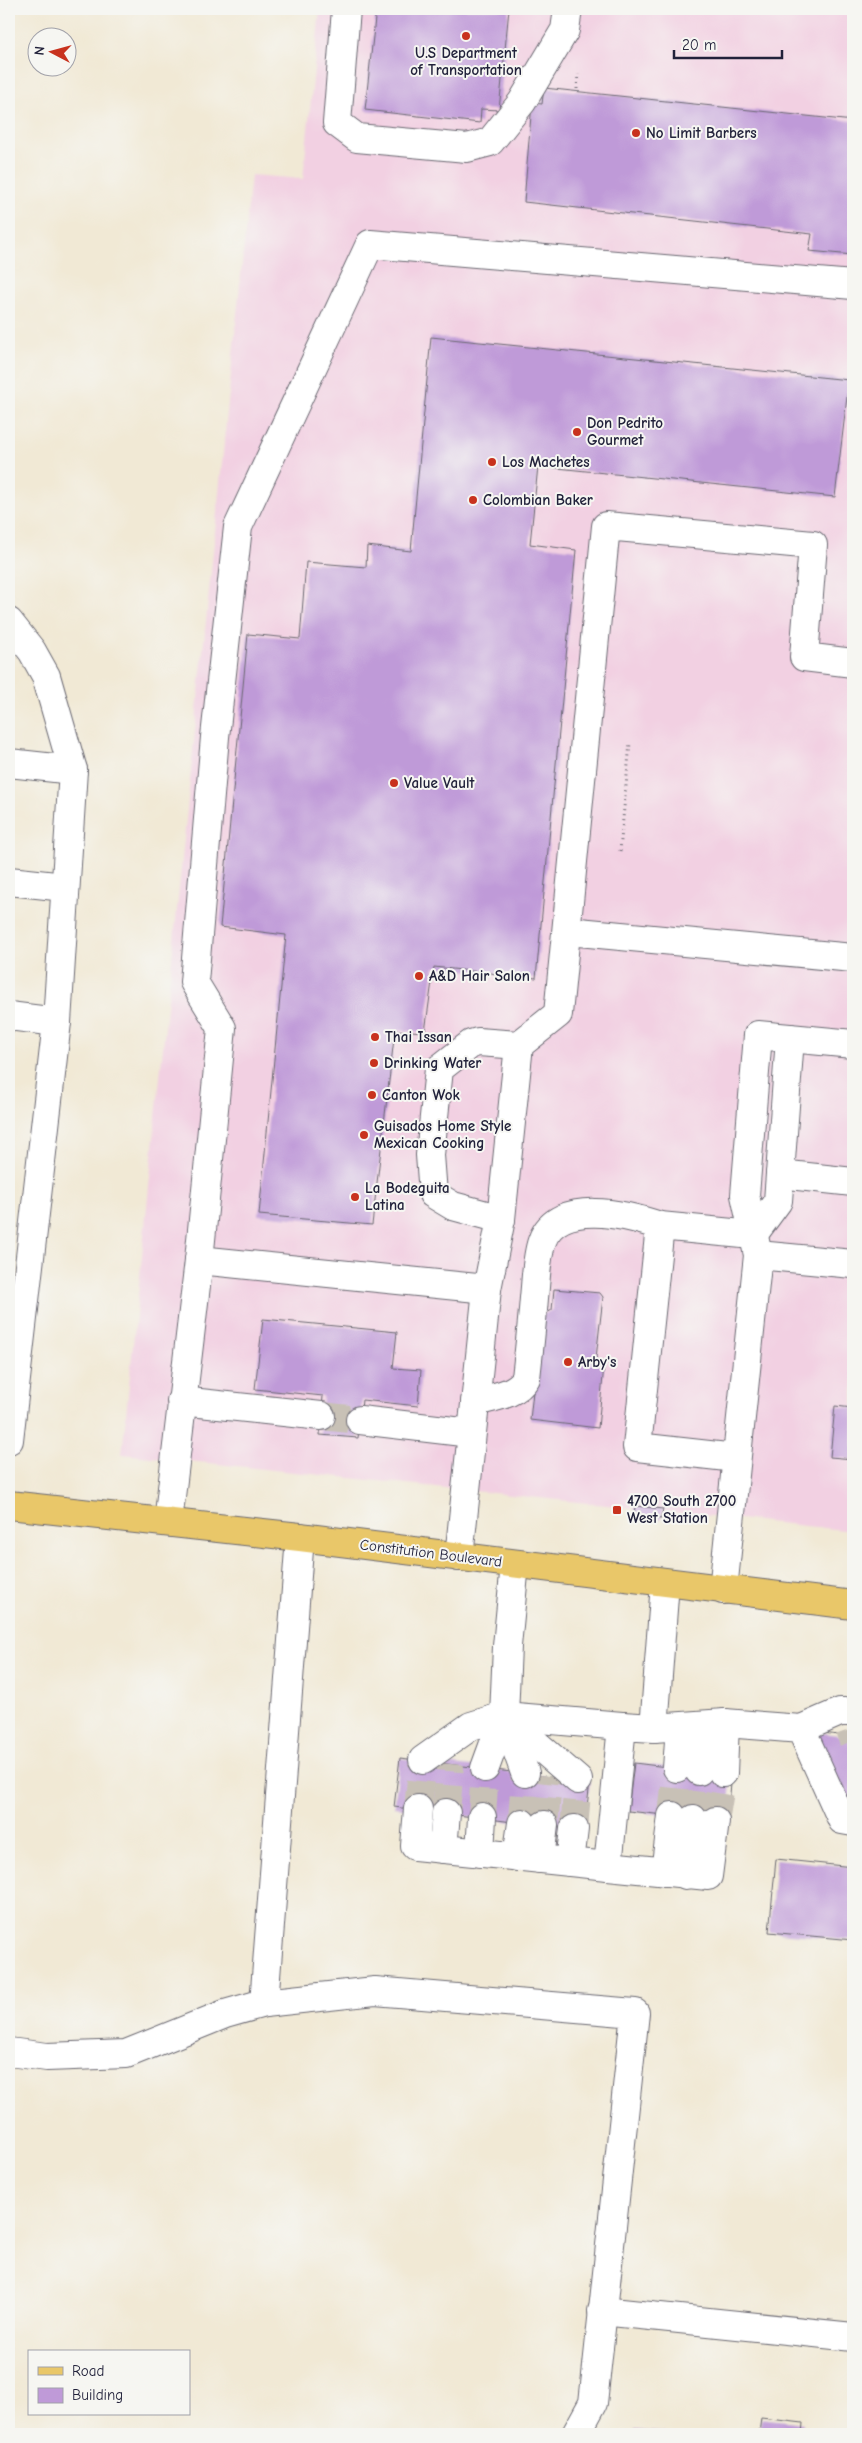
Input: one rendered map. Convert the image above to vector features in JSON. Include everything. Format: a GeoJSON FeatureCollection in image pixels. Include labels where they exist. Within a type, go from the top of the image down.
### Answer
{"type":"FeatureCollection","features":[{"type":"Feature","properties":{"kind":"main road","name":"Constitution Boulevard"},"geometry":{"type":"LineString","coordinates":[[9,1505],[300,1537],[853,1605]]}},
{"type":"Feature","properties":{"kind":"lane"},"geometry":{"type":"LineString","coordinates":[[346,9],[337,123],[357,138],[467,148],[490,142],[522,102],[566,19]]}},
{"type":"Feature","properties":{"kind":"lane"},"geometry":{"type":"LineString","coordinates":[[168,1522],[199,1260],[222,1028],[194,982],[215,737],[238,527],[370,244],[853,285]]}},
{"type":"Feature","properties":{"kind":"lane"},"geometry":{"type":"LineString","coordinates":[[500,1219],[453,1206],[433,1194],[430,1155],[439,1069],[471,1044],[478,1042],[519,1045],[558,1014],[568,931],[606,526],[813,545],[804,657],[853,663]]}},
{"type":"Feature","properties":{"kind":"lane"},"geometry":{"type":"LineString","coordinates":[[9,622],[20,650],[46,676],[73,770],[57,1022],[9,1440]]}},
{"type":"Feature","properties":{"kind":"lane"},"geometry":{"type":"LineString","coordinates":[[9,763],[73,770]]}},
{"type":"Feature","properties":{"kind":"lane"},"geometry":{"type":"LineString","coordinates":[[9,881],[65,887]]}},
{"type":"Feature","properties":{"kind":"lane"},"geometry":{"type":"LineString","coordinates":[[568,931],[853,958]]}},
{"type":"Feature","properties":{"kind":"lane"},"geometry":{"type":"LineString","coordinates":[[9,1016],[57,1022]]}},
{"type":"Feature","properties":{"kind":"lane"},"geometry":{"type":"LineString","coordinates":[[723,1590],[756,1245],[745,1195],[758,1035],[853,1044]]}},
{"type":"Feature","properties":{"kind":"lane"},"geometry":{"type":"LineString","coordinates":[[756,1245],[778,1200],[790,1038]]}},
{"type":"Feature","properties":{"kind":"lane"},"geometry":{"type":"LineString","coordinates":[[459,1557],[486,1289],[500,1219],[519,1045]]}},
{"type":"Feature","properties":{"kind":"lane"},"geometry":{"type":"LineString","coordinates":[[780,1174],[853,1182]]}},
{"type":"Feature","properties":{"kind":"lane"},"geometry":{"type":"LineString","coordinates":[[475,1402],[510,1392],[522,1384],[526,1378],[536,1275],[542,1240],[554,1224],[573,1214],[591,1212],[638,1218],[660,1226],[853,1264]]}},
{"type":"Feature","properties":{"kind":"lane"},"geometry":{"type":"LineString","coordinates":[[660,1226],[636,1447],[736,1458]]}},
{"type":"Feature","properties":{"kind":"lane"},"geometry":{"type":"LineString","coordinates":[[199,1260],[486,1289]]}},
{"type":"Feature","properties":{"kind":"lane"},"geometry":{"type":"LineString","coordinates":[[181,1401],[321,1416]]}},
{"type":"Feature","properties":{"kind":"lane"},"geometry":{"type":"LineString","coordinates":[[360,1420],[472,1432]]}},
{"type":"Feature","properties":{"kind":"lane"},"geometry":{"type":"LineString","coordinates":[[264,2003],[300,1537]]}},
{"type":"Feature","properties":{"kind":"lane"},"geometry":{"type":"LineString","coordinates":[[486,1768],[504,1716],[515,1564]]}},
{"type":"Feature","properties":{"kind":"lane"},"geometry":{"type":"LineString","coordinates":[[665,1583],[700,1771],[691,1726]]}},
{"type":"Feature","properties":{"kind":"lane"},"geometry":{"type":"LineString","coordinates":[[450,1764],[504,1716]]}},
{"type":"Feature","properties":{"kind":"lane"},"geometry":{"type":"LineString","coordinates":[[504,1716],[537,1774]]}},
{"type":"Feature","properties":{"kind":"lane"},"geometry":{"type":"LineString","coordinates":[[504,1716],[578,1780]]}},
{"type":"Feature","properties":{"kind":"lane"},"geometry":{"type":"LineString","coordinates":[[423,1760],[471,1726],[504,1716],[622,1726],[801,1729],[847,1718]]}},
{"type":"Feature","properties":{"kind":"lane"},"geometry":{"type":"LineString","coordinates":[[608,1866],[622,1726]]}},
{"type":"Feature","properties":{"kind":"lane"},"geometry":{"type":"LineString","coordinates":[[801,1729],[842,1820],[853,1822]]}},
{"type":"Feature","properties":{"kind":"lane"},"geometry":{"type":"LineString","coordinates":[[418,1809],[415,1846],[686,1875]]}},
{"type":"Feature","properties":{"kind":"lane"},"geometry":{"type":"LineString","coordinates":[[443,1849],[446,1813]]}},
{"type":"Feature","properties":{"kind":"lane"},"geometry":{"type":"LineString","coordinates":[[480,1853],[482,1817]]}},
{"type":"Feature","properties":{"kind":"lane"},"geometry":{"type":"LineString","coordinates":[[686,1875],[693,1818],[686,1875]]}},
{"type":"Feature","properties":{"kind":"lane"},"geometry":{"type":"LineString","coordinates":[[529,1858],[533,1824]]}},
{"type":"Feature","properties":{"kind":"lane"},"geometry":{"type":"LineString","coordinates":[[570,1862],[574,1829]]}},
{"type":"Feature","properties":{"kind":"lane"},"geometry":{"type":"LineString","coordinates":[[9,2052],[47,2057],[126,2054],[225,2014],[264,2003],[376,1991],[635,2013],[593,2403],[576,2434]]}},
{"type":"Feature","properties":{"kind":"lane"},"geometry":{"type":"LineString","coordinates":[[602,2311],[853,2337]]}},
{"type":"Feature","properties":{"kind":"path"},"geometry":{"type":"LineString","coordinates":[[620,851],[630,744]]}},
{"type":"Feature","properties":{"kind":"shaded area"},"geometry":{"type":"Polygon","coordinates":[[[320,9],[853,9],[853,1531],[122,1454],[251,175],[303,179],[320,9]]]}},
{"type":"Feature","properties":{"kind":"building"},"geometry":{"type":"Polygon","coordinates":[[[376,9],[509,9],[499,110],[481,109],[480,123],[365,110],[376,9]]]}},
{"type":"Feature","properties":{"kind":"building"},"geometry":{"type":"Polygon","coordinates":[[[544,88],[853,121],[853,255],[809,251],[812,234],[524,202],[532,103],[542,104],[544,88]]]}},
{"type":"Feature","properties":{"kind":"building"},"geometry":{"type":"Polygon","coordinates":[[[431,337],[849,380],[835,497],[538,466],[530,544],[576,550],[536,978],[434,967],[425,1032],[395,1030],[372,1225],[259,1215],[286,935],[220,927],[248,634],[300,639],[306,562],[366,567],[367,546],[411,551],[431,337]]]}},
{"type":"Feature","properties":{"kind":"building","name":"Arby's"},"geometry":{"type":"Polygon","coordinates":[[[554,1289],[600,1293],[603,1297],[596,1358],[604,1366],[598,1428],[530,1420],[541,1316],[552,1310],[554,1289]]]}},
{"type":"Feature","properties":{"kind":"building"},"geometry":{"type":"Polygon","coordinates":[[[263,1319],[397,1332],[393,1368],[421,1370],[418,1406],[362,1400],[358,1438],[320,1435],[323,1396],[255,1389],[263,1319]]]}},
{"type":"Feature","properties":{"kind":"building"},"geometry":{"type":"Polygon","coordinates":[[[835,1406],[853,1408],[853,1459],[830,1457],[835,1406]]]}},
{"type":"Feature","properties":{"kind":"building"},"geometry":{"type":"Polygon","coordinates":[[[635,1506],[663,1509],[661,1519],[634,1516],[635,1506]]]}},
{"type":"Feature","properties":{"kind":"building"},"geometry":{"type":"Polygon","coordinates":[[[816,1732],[853,1737],[853,1801],[844,1800],[816,1732]]]}},
{"type":"Feature","properties":{"kind":"building"},"geometry":{"type":"Polygon","coordinates":[[[400,1758],[590,1782],[584,1831],[394,1807],[400,1758]]]}},
{"type":"Feature","properties":{"kind":"building"},"geometry":{"type":"Polygon","coordinates":[[[634,1763],[732,1775],[727,1822],[628,1811],[634,1763]]]}},
{"type":"Feature","properties":{"kind":"building"},"geometry":{"type":"Polygon","coordinates":[[[776,1859],[853,1867],[853,1940],[769,1932],[776,1859]]]}},
{"type":"Feature","properties":{"kind":"building"},"geometry":{"type":"Polygon","coordinates":[[[761,2418],[803,2423],[802,2434],[759,2434],[761,2418]]]}},
{"type":"Feature","properties":{"kind":"building"},"geometry":{"type":"Polygon","coordinates":[[[635,2430],[665,2433],[665,2434],[635,2434],[635,2430]]]}},
{"type":"Feature","properties":{"kind":"tunnel"},"geometry":{"type":"LineString","coordinates":[[321,1416],[360,1420]]}},
{"type":"Feature","properties":{"kind":"tunnel"},"geometry":{"type":"LineString","coordinates":[[849,1730],[853,1741]]}},
{"type":"Feature","properties":{"kind":"tunnel"},"geometry":{"type":"LineString","coordinates":[[418,1809],[423,1760]]}},
{"type":"Feature","properties":{"kind":"tunnel"},"geometry":{"type":"LineString","coordinates":[[446,1813],[450,1764]]}},
{"type":"Feature","properties":{"kind":"tunnel"},"geometry":{"type":"LineString","coordinates":[[482,1817],[485,1768]]}},
{"type":"Feature","properties":{"kind":"tunnel"},"geometry":{"type":"LineString","coordinates":[[672,1816],[677,1768]]}},
{"type":"Feature","properties":{"kind":"tunnel"},"geometry":{"type":"LineString","coordinates":[[693,1819],[699,1771]]}},
{"type":"Feature","properties":{"kind":"tunnel"},"geometry":{"type":"LineString","coordinates":[[522,1823],[525,1773]]}},
{"type":"Feature","properties":{"kind":"tunnel"},"geometry":{"type":"LineString","coordinates":[[715,1821],[723,1773]]}},
{"type":"Feature","properties":{"kind":"tunnel"},"geometry":{"type":"LineString","coordinates":[[544,1825],[549,1776]]}},
{"type":"Feature","properties":{"kind":"tunnel"},"geometry":{"type":"LineString","coordinates":[[574,1829],[578,1780]]}},
{"type":"Feature","properties":{"kind":"place","name":"U.S Department of Transportation"},"geometry":{"type":"Point","coordinates":[466,36]}},
{"type":"Feature","properties":{"kind":"place","name":"No Limit Barbers"},"geometry":{"type":"Point","coordinates":[636,133]}},
{"type":"Feature","properties":{"kind":"place","name":"Don Pedrito Gourmet"},"geometry":{"type":"Point","coordinates":[577,432]}},
{"type":"Feature","properties":{"kind":"place","name":"Los Machetes"},"geometry":{"type":"Point","coordinates":[492,462]}},
{"type":"Feature","properties":{"kind":"place","name":"Colombian Baker"},"geometry":{"type":"Point","coordinates":[473,500]}},
{"type":"Feature","properties":{"kind":"place","name":"Value Vault"},"geometry":{"type":"Point","coordinates":[394,783]}},
{"type":"Feature","properties":{"kind":"place","name":"A&D Hair Salon"},"geometry":{"type":"Point","coordinates":[419,976]}},
{"type":"Feature","properties":{"kind":"place","name":"Thai Issan"},"geometry":{"type":"Point","coordinates":[375,1037]}},
{"type":"Feature","properties":{"kind":"place","name":"Drinking Water"},"geometry":{"type":"Point","coordinates":[374,1063]}},
{"type":"Feature","properties":{"kind":"place","name":"Canton Wok"},"geometry":{"type":"Point","coordinates":[372,1095]}},
{"type":"Feature","properties":{"kind":"place","name":"Guisados Home Style Mexican Cooking"},"geometry":{"type":"Point","coordinates":[364,1135]}},
{"type":"Feature","properties":{"kind":"place","name":"La Bodeguita Latina"},"geometry":{"type":"Point","coordinates":[355,1197]}},
{"type":"Feature","properties":{"kind":"place","name":"Arby's"},"geometry":{"type":"Point","coordinates":[568,1362]}},
{"type":"Feature","properties":{"kind":"place","name":"4700 South 2700 West Station"},"geometry":{"type":"Point","coordinates":[617,1510]}}]}
